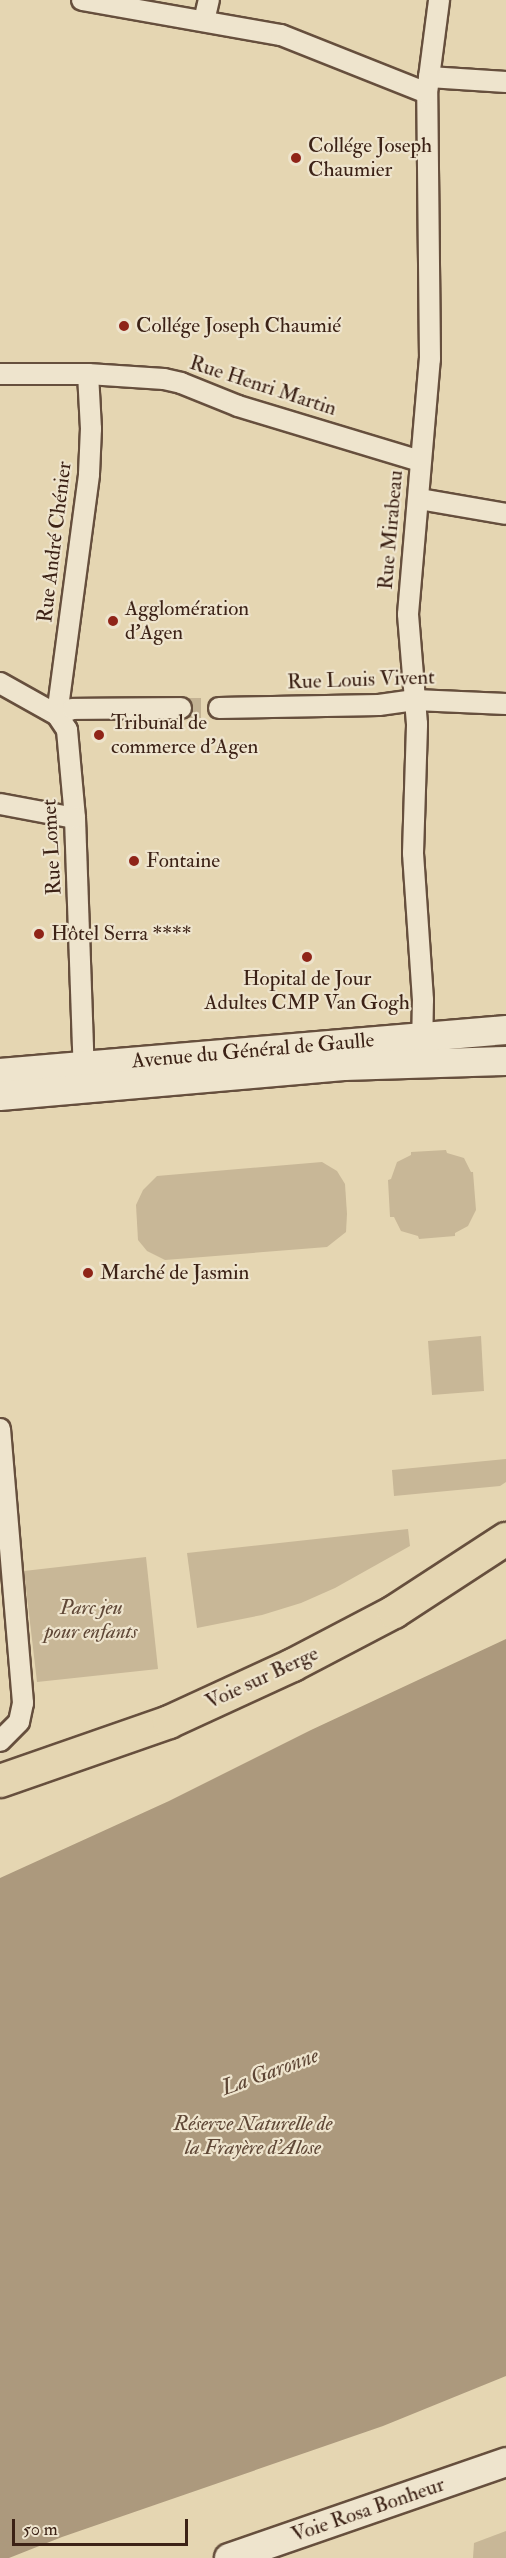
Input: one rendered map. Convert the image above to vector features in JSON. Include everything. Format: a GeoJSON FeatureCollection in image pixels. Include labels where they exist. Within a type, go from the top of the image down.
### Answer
{"type":"FeatureCollection","features":[{"type":"Feature","properties":{"kind":"main road","name":"Avenue du Général de Gaulle"},"geometry":{"type":"LineString","coordinates":[[0,1073],[84,1077],[422,1051],[506,1030]]}},
{"type":"Feature","properties":{"kind":"main road","name":"Avenue du Général de Gaulle"},"geometry":{"type":"LineString","coordinates":[[422,1051],[506,1061]]}},
{"type":"Feature","properties":{"kind":"main road","name":"Avenue du Général de Gaulle"},"geometry":{"type":"LineString","coordinates":[[0,1096],[84,1077]]}},
{"type":"Feature","properties":{"kind":"main road","name":"Voie sur Berge"},"geometry":{"type":"LineString","coordinates":[[0,1781],[169,1722],[293,1665],[394,1612],[506,1539]]}},
{"type":"Feature","properties":{"kind":"main road","name":"Voie Rosa Bonheur"},"geometry":{"type":"LineString","coordinates":[[229,2558],[506,2462]]}},
{"type":"Feature","properties":{"kind":"street"},"geometry":{"type":"LineString","coordinates":[[82,0],[282,35],[428,85],[506,82]]}},
{"type":"Feature","properties":{"kind":"street"},"geometry":{"type":"LineString","coordinates":[[204,21],[208,0]]}},
{"type":"Feature","properties":{"kind":"street","name":"Rue Mirabeau"},"geometry":{"type":"LineString","coordinates":[[422,1051],[423,1000],[413,853],[417,776],[416,700],[409,655],[408,614],[411,556],[420,499],[420,461],[430,359],[428,85],[440,0]]}},
{"type":"Feature","properties":{"kind":"street","name":"Rue Henri Martin"},"geometry":{"type":"LineString","coordinates":[[0,374],[152,377],[181,383],[238,406],[420,461]]}},
{"type":"Feature","properties":{"kind":"street","name":"Rue André Chénier"},"geometry":{"type":"LineString","coordinates":[[57,715],[89,474],[91,429],[88,374]]}},
{"type":"Feature","properties":{"kind":"street"},"geometry":{"type":"LineString","coordinates":[[420,499],[506,514]]}},
{"type":"Feature","properties":{"kind":"street"},"geometry":{"type":"LineString","coordinates":[[0,683],[57,715],[73,709],[181,708]]}},
{"type":"Feature","properties":{"kind":"street","name":"Rue Louis Vivent"},"geometry":{"type":"LineString","coordinates":[[219,708],[379,705],[416,700],[506,704]]}},
{"type":"Feature","properties":{"kind":"street","name":"Rue Lomet"},"geometry":{"type":"LineString","coordinates":[[57,715],[67,730],[75,818],[84,1077]]}},
{"type":"Feature","properties":{"kind":"street"},"geometry":{"type":"LineString","coordinates":[[0,804],[75,818]]}},
{"type":"Feature","properties":{"kind":"street"},"geometry":{"type":"LineString","coordinates":[[0,1429],[23,1689],[23,1712],[19,1722],[0,1741]]}},
{"type":"Feature","properties":{"kind":"green space"},"geometry":{"type":"Polygon","coordinates":[[[446,1150],[447,1153],[464,1158],[473,1172],[476,1210],[468,1226],[455,1233],[455,1236],[419,1239],[418,1236],[401,1231],[394,1217],[390,1217],[388,1180],[391,1179],[397,1162],[411,1155],[411,1152],[446,1150]]]}},
{"type":"Feature","properties":{"kind":"green space"},"geometry":{"type":"Polygon","coordinates":[[[322,1162],[337,1171],[345,1184],[347,1214],[346,1232],[327,1247],[165,1260],[147,1251],[138,1240],[136,1205],[143,1190],[157,1176],[322,1162]]]}},
{"type":"Feature","properties":{"kind":"green space"},"geometry":{"type":"Polygon","coordinates":[[[481,1336],[484,1391],[432,1395],[428,1341],[481,1336]]]}},
{"type":"Feature","properties":{"kind":"green space"},"geometry":{"type":"Polygon","coordinates":[[[506,1459],[506,1482],[500,1486],[394,1496],[392,1470],[506,1459]]]}},
{"type":"Feature","properties":{"kind":"green space"},"geometry":{"type":"Polygon","coordinates":[[[408,1529],[410,1546],[335,1588],[301,1603],[262,1615],[197,1628],[187,1553],[408,1529]]]}},
{"type":"Feature","properties":{"kind":"green space","name":"Parc jeu pour enfants"},"geometry":{"type":"Polygon","coordinates":[[[146,1557],[158,1669],[37,1682],[24,1571],[146,1557]]]}},
{"type":"Feature","properties":{"kind":"green space"},"geometry":{"type":"Polygon","coordinates":[[[506,2531],[506,2558],[473,2558],[474,2543],[506,2531]]]}},
{"type":"Feature","properties":{"kind":"water","name":"Réserve Naturelle de la Frayère d'Alose"},"geometry":{"type":"Polygon","coordinates":[[[506,1639],[506,2376],[383,2426],[62,2537],[9,2558],[0,2558],[0,1878],[169,1801],[311,1730],[506,1639]]]}},
{"type":"Feature","properties":{"kind":"tunnel"},"geometry":{"type":"LineString","coordinates":[[181,708],[219,708]]}},
{"type":"Feature","properties":{"kind":"place","name":"Collége Joseph Chaumier"},"geometry":{"type":"Point","coordinates":[296,158]}},
{"type":"Feature","properties":{"kind":"place","name":"Collége Joseph Chaumié"},"geometry":{"type":"Point","coordinates":[124,326]}},
{"type":"Feature","properties":{"kind":"place","name":"Agglomération d'Agen"},"geometry":{"type":"Point","coordinates":[113,621]}},
{"type":"Feature","properties":{"kind":"place","name":"Tribunal de commerce d'Agen"},"geometry":{"type":"Point","coordinates":[99,735]}},
{"type":"Feature","properties":{"kind":"place","name":"Fontaine"},"geometry":{"type":"Point","coordinates":[134,861]}},
{"type":"Feature","properties":{"kind":"place","name":"Hôtel Serra ****"},"geometry":{"type":"Point","coordinates":[39,934]}},
{"type":"Feature","properties":{"kind":"place","name":"Hopital de Jour Adultes CMP Van Gogh"},"geometry":{"type":"Point","coordinates":[307,957]}},
{"type":"Feature","properties":{"kind":"place","name":"Marché de Jasmin"},"geometry":{"type":"Point","coordinates":[88,1273]}},
{"type":"Feature","properties":{"kind":"water label","name":"La Garonne"},"geometry":{"type":"Point","coordinates":[270,2072]}}]}
